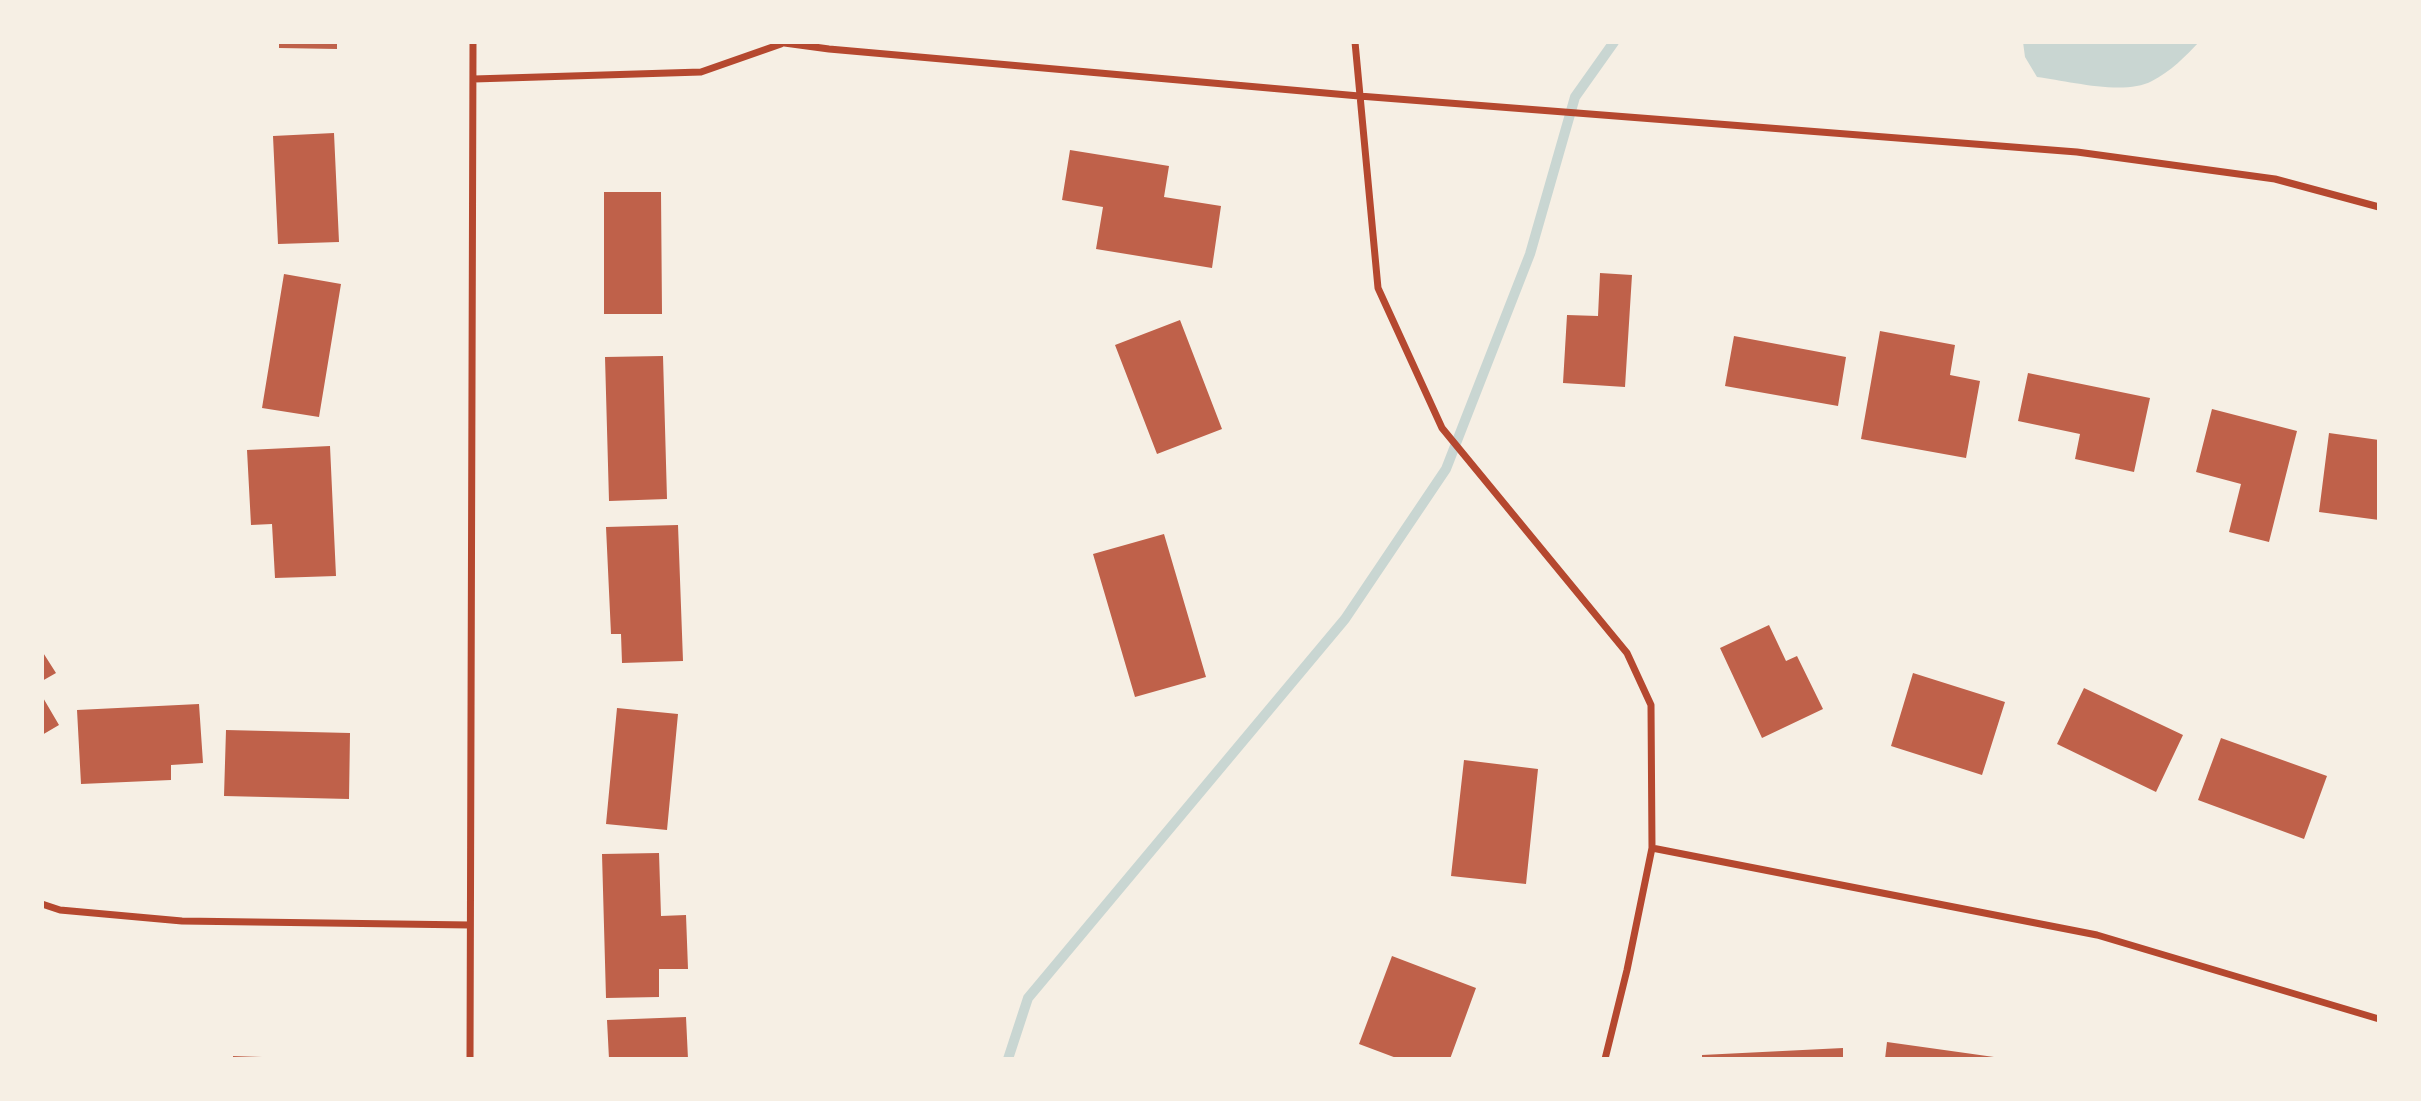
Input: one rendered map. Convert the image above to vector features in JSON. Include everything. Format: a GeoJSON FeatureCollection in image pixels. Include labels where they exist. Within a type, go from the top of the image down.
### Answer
{"type":"FeatureCollection","features":[{"type":"Feature","properties":{"kind":"street"},"geometry":{"type":"LineString","coordinates":[[470,1059],[474,42]]}},
{"type":"Feature","properties":{"kind":"street"},"geometry":{"type":"LineString","coordinates":[[1355,42],[1378,288],[1442,428],[1627,653],[1651,705],[1652,848],[1628,970],[1605,1059]]}},
{"type":"Feature","properties":{"kind":"street"},"geometry":{"type":"LineString","coordinates":[[474,79],[701,72],[779,43],[1359,96],[2077,152],[2275,179],[2379,208]]}},
{"type":"Feature","properties":{"kind":"street"},"geometry":{"type":"LineString","coordinates":[[1652,848],[2097,936],[2379,1018]]}},
{"type":"Feature","properties":{"kind":"street"},"geometry":{"type":"LineString","coordinates":[[42,904],[60,910],[183,921],[470,925]]}},
{"type":"Feature","properties":{"kind":"shaded area"},"geometry":{"type":"Polygon","coordinates":[[[2023,42],[2199,42],[2171,68],[2152,81],[2127,87],[2112,87],[2037,77],[2025,57],[2023,42]]]}},
{"type":"Feature","properties":{"kind":"building"},"geometry":{"type":"Polygon","coordinates":[[[279,42],[337,42],[337,49],[279,48],[279,42]]]}},
{"type":"Feature","properties":{"kind":"building"},"geometry":{"type":"Polygon","coordinates":[[[334,133],[339,242],[278,244],[273,136],[334,133]]]}},
{"type":"Feature","properties":{"kind":"building"},"geometry":{"type":"Polygon","coordinates":[[[1070,150],[1169,166],[1164,197],[1221,206],[1212,268],[1096,249],[1103,207],[1062,200],[1070,150]]]}},
{"type":"Feature","properties":{"kind":"building"},"geometry":{"type":"Polygon","coordinates":[[[604,192],[661,192],[662,314],[604,314],[604,192]]]}},
{"type":"Feature","properties":{"kind":"building"},"geometry":{"type":"Polygon","coordinates":[[[1600,273],[1632,275],[1625,387],[1563,383],[1567,315],[1598,316],[1600,273]]]}},
{"type":"Feature","properties":{"kind":"building"},"geometry":{"type":"Polygon","coordinates":[[[284,274],[341,284],[319,417],[262,408],[284,274]]]}},
{"type":"Feature","properties":{"kind":"building"},"geometry":{"type":"Polygon","coordinates":[[[1180,320],[1222,429],[1157,454],[1115,345],[1180,320]]]}},
{"type":"Feature","properties":{"kind":"building"},"geometry":{"type":"Polygon","coordinates":[[[1880,331],[1955,345],[1950,375],[1980,381],[1966,458],[1861,439],[1880,331]]]}},
{"type":"Feature","properties":{"kind":"building"},"geometry":{"type":"Polygon","coordinates":[[[1734,336],[1846,357],[1838,406],[1725,386],[1734,336]]]}},
{"type":"Feature","properties":{"kind":"building"},"geometry":{"type":"Polygon","coordinates":[[[663,356],[667,499],[609,501],[605,357],[663,356]]]}},
{"type":"Feature","properties":{"kind":"building"},"geometry":{"type":"Polygon","coordinates":[[[2028,373],[2150,398],[2134,472],[2075,459],[2080,434],[2018,421],[2028,373]]]}},
{"type":"Feature","properties":{"kind":"building"},"geometry":{"type":"Polygon","coordinates":[[[2212,409],[2297,431],[2269,542],[2229,532],[2241,484],[2196,472],[2212,409]]]}},
{"type":"Feature","properties":{"kind":"building"},"geometry":{"type":"Polygon","coordinates":[[[2329,433],[2379,440],[2379,520],[2319,512],[2329,433]]]}},
{"type":"Feature","properties":{"kind":"building"},"geometry":{"type":"Polygon","coordinates":[[[330,446],[336,576],[275,578],[272,524],[251,525],[247,450],[330,446]]]}},
{"type":"Feature","properties":{"kind":"building"},"geometry":{"type":"Polygon","coordinates":[[[678,525],[683,661],[622,663],[621,634],[611,634],[606,527],[678,525]]]}},
{"type":"Feature","properties":{"kind":"building"},"geometry":{"type":"Polygon","coordinates":[[[1164,534],[1206,677],[1135,697],[1093,554],[1164,534]]]}},
{"type":"Feature","properties":{"kind":"building"},"geometry":{"type":"Polygon","coordinates":[[[1769,625],[1786,661],[1797,656],[1823,709],[1762,738],[1720,648],[1769,625]]]}},
{"type":"Feature","properties":{"kind":"building"},"geometry":{"type":"Polygon","coordinates":[[[42,651],[56,673],[42,681],[42,651]]]}},
{"type":"Feature","properties":{"kind":"building"},"geometry":{"type":"Polygon","coordinates":[[[1913,673],[2005,702],[1982,775],[1891,746],[1913,673]]]}},
{"type":"Feature","properties":{"kind":"building"},"geometry":{"type":"Polygon","coordinates":[[[2084,688],[2183,735],[2156,792],[2057,744],[2084,688]]]}},
{"type":"Feature","properties":{"kind":"building"},"geometry":{"type":"Polygon","coordinates":[[[42,696],[59,725],[42,735],[42,696]]]}},
{"type":"Feature","properties":{"kind":"building"},"geometry":{"type":"Polygon","coordinates":[[[199,704],[203,763],[171,765],[171,780],[81,784],[77,710],[199,704]]]}},
{"type":"Feature","properties":{"kind":"building"},"geometry":{"type":"Polygon","coordinates":[[[617,708],[678,714],[667,830],[606,824],[617,708]]]}},
{"type":"Feature","properties":{"kind":"building"},"geometry":{"type":"Polygon","coordinates":[[[226,730],[350,733],[349,799],[224,796],[226,730]]]}},
{"type":"Feature","properties":{"kind":"building"},"geometry":{"type":"Polygon","coordinates":[[[2221,738],[2327,776],[2304,839],[2198,800],[2221,738]]]}},
{"type":"Feature","properties":{"kind":"building"},"geometry":{"type":"Polygon","coordinates":[[[1464,760],[1538,769],[1526,884],[1451,876],[1464,760]]]}},
{"type":"Feature","properties":{"kind":"building"},"geometry":{"type":"Polygon","coordinates":[[[659,853],[661,916],[686,915],[688,969],[659,969],[659,997],[606,998],[602,854],[659,853]]]}},
{"type":"Feature","properties":{"kind":"building"},"geometry":{"type":"Polygon","coordinates":[[[1392,956],[1476,988],[1450,1059],[1399,1059],[1359,1044],[1392,956]]]}},
{"type":"Feature","properties":{"kind":"building"},"geometry":{"type":"Polygon","coordinates":[[[686,1017],[688,1059],[609,1059],[607,1020],[686,1017]]]}},
{"type":"Feature","properties":{"kind":"building"},"geometry":{"type":"Polygon","coordinates":[[[1887,1042],[1994,1057],[1994,1059],[1885,1059],[1887,1042]]]}},
{"type":"Feature","properties":{"kind":"building"},"geometry":{"type":"Polygon","coordinates":[[[1843,1048],[1843,1059],[1702,1059],[1702,1055],[1843,1048]]]}},
{"type":"Feature","properties":{"kind":"building"},"geometry":{"type":"Polygon","coordinates":[[[233,1056],[262,1057],[262,1059],[233,1059],[233,1056]]]}},
{"type":"Feature","properties":{"kind":"waterway"},"geometry":{"type":"LineString","coordinates":[[1008,1059],[1028,998],[1345,619],[1446,469],[1530,254],[1575,97],[1614,42]]}}]}
